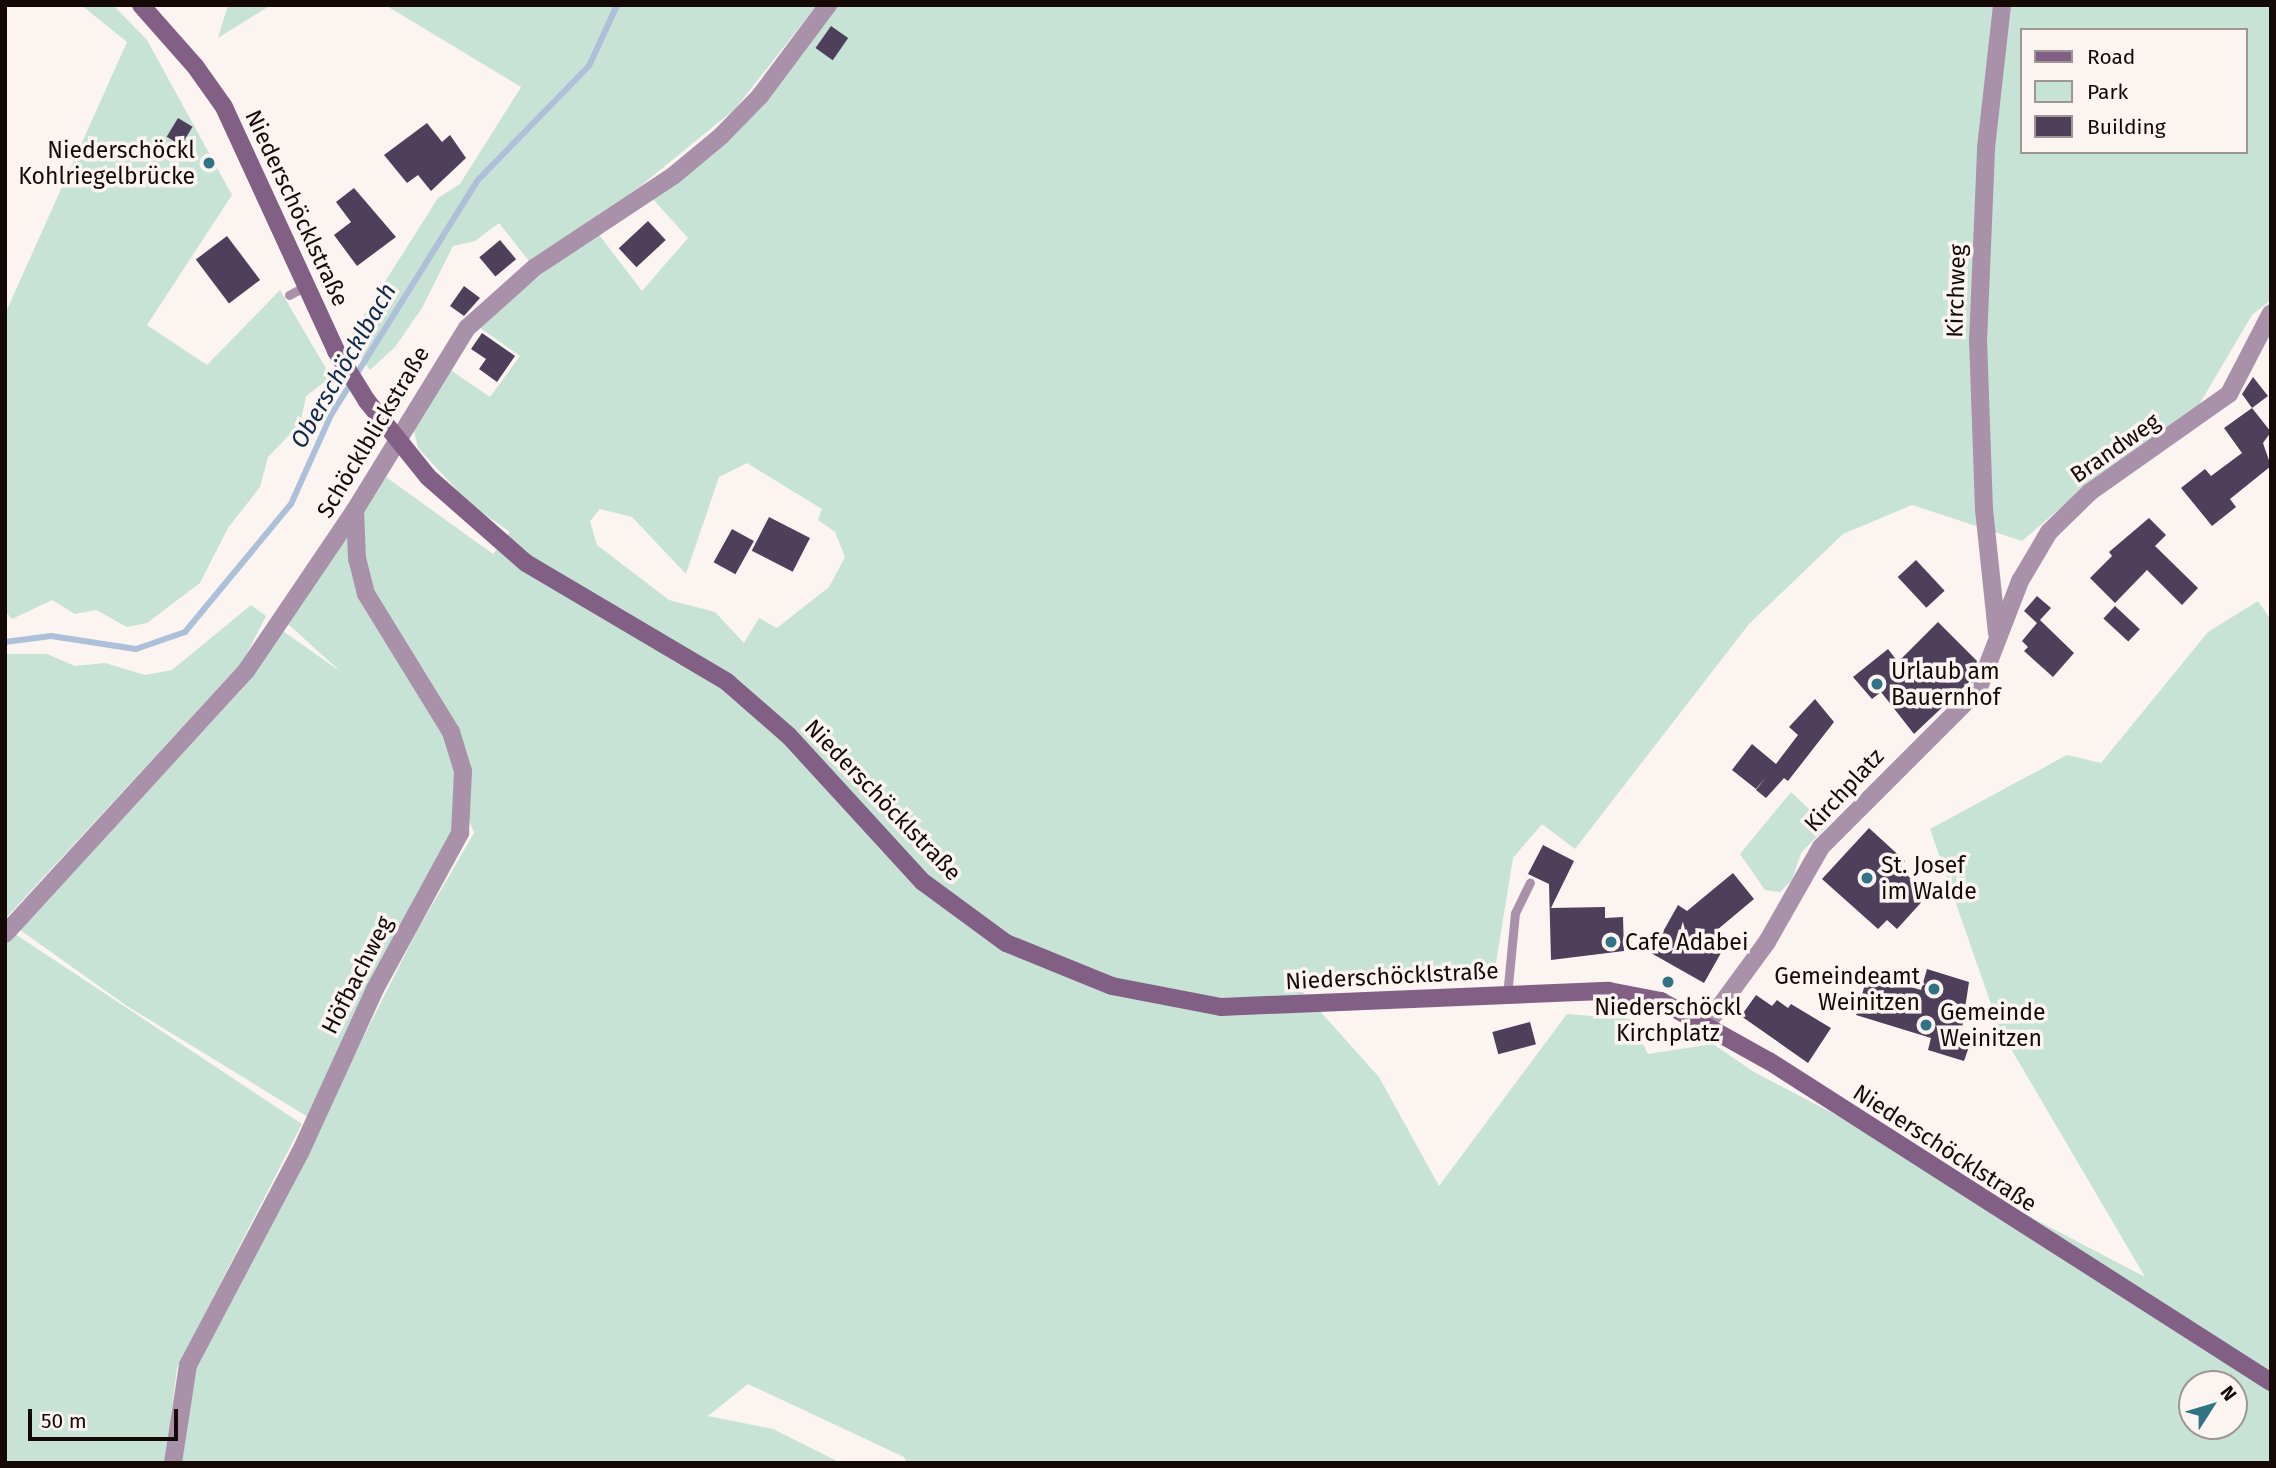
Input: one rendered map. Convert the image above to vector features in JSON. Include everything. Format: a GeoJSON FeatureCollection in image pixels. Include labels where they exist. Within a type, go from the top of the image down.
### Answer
{"type":"FeatureCollection","features":[{"type":"Feature","properties":{"kind":"main road","name":"Niederschöcklstraße"},"geometry":{"type":"LineString","coordinates":[[141,5],[195,66],[224,107],[336,351],[367,401],[397,441],[459,510],[526,563],[727,682],[789,736],[923,882],[1006,943],[1112,986],[1221,1007],[1634,992],[1707,1024],[2271,1382]]}},
{"type":"Feature","properties":{"kind":"street","name":"Schöcklblickstraße"},"geometry":{"type":"LineString","coordinates":[[5,934],[221,702],[355,510],[442,363],[484,310],[721,136],[768,86],[828,5]]}},
{"type":"Feature","properties":{"kind":"street","name":"Kirchweg"},"geometry":{"type":"LineString","coordinates":[[1997,633],[1990,579],[1978,342],[1986,148],[2002,5]]}},
{"type":"Feature","properties":{"kind":"street","name":"Brandweg"},"geometry":{"type":"LineString","coordinates":[[1997,633],[2020,580],[2049,532],[2090,492],[2229,394],[2271,313]]}},
{"type":"Feature","properties":{"kind":"street","name":"Höfbachweg"},"geometry":{"type":"LineString","coordinates":[[173,1463],[188,1365],[300,1153],[375,989],[460,833],[463,771],[451,732],[366,594],[355,510]]}},
{"type":"Feature","properties":{"kind":"street"},"geometry":{"type":"LineString","coordinates":[[1990,579],[2020,580]]}},
{"type":"Feature","properties":{"kind":"street","name":"Kirchplatz"},"geometry":{"type":"LineString","coordinates":[[1707,1024],[1767,942],[1821,847],[1978,691],[1997,633]]}},
{"type":"Feature","properties":{"kind":"lane"},"geometry":{"type":"LineString","coordinates":[[289,295],[306,286]]}},
{"type":"Feature","properties":{"kind":"lane"},"geometry":{"type":"LineString","coordinates":[[1507,996],[1515,913],[1530,881]]}},
{"type":"Feature","properties":{"kind":"green space"},"geometry":{"type":"Polygon","coordinates":[[[81,5],[113,5],[147,40],[232,195],[147,325],[207,365],[280,290],[331,377],[306,396],[300,424],[268,457],[260,487],[228,528],[200,583],[147,623],[127,627],[96,610],[75,614],[52,600],[12,619],[5,611],[5,314],[127,42],[81,5]]]}},
{"type":"Feature","properties":{"kind":"green space"},"geometry":{"type":"Polygon","coordinates":[[[228,5],[271,5],[218,38],[228,5]]]}},
{"type":"Feature","properties":{"kind":"green space"},"geometry":{"type":"Polygon","coordinates":[[[385,5],[817,5],[735,109],[638,188],[529,261],[499,223],[475,241],[453,246],[422,308],[395,347],[370,370],[348,340],[438,198],[460,184],[521,87],[385,5]]]}},
{"type":"Feature","properties":{"kind":"green space"},"geometry":{"type":"Polygon","coordinates":[[[834,5],[2271,5],[2271,300],[2252,315],[2190,420],[2086,486],[2022,541],[1912,505],[1843,534],[1749,624],[1575,849],[1542,824],[1513,858],[1495,969],[1301,990],[1379,1077],[1439,1186],[1567,1014],[1630,1019],[1648,1054],[1713,1044],[1754,1072],[2145,1277],[2000,1030],[1930,829],[2067,755],[2101,763],[2208,632],[2258,601],[2271,620],[2271,1463],[907,1463],[904,1457],[748,1384],[708,1416],[773,1429],[841,1463],[182,1463],[195,1370],[417,931],[474,833],[462,801],[456,826],[308,1117],[127,1006],[20,930],[243,688],[283,631],[341,672],[288,624],[386,477],[493,554],[510,532],[470,504],[418,448],[414,431],[449,369],[490,397],[520,356],[476,325],[597,232],[642,291],[688,238],[652,198],[834,5]],[[747,463],[719,477],[686,574],[632,517],[600,509],[590,521],[597,545],[669,600],[715,612],[744,643],[759,618],[777,628],[829,587],[845,557],[835,532],[818,520],[822,509],[747,463]]]}},
{"type":"Feature","properties":{"kind":"green space"},"geometry":{"type":"Polygon","coordinates":[[[251,605],[266,616],[243,661],[5,919],[5,654],[47,654],[75,666],[105,663],[145,675],[172,670],[251,605]]]}},
{"type":"Feature","properties":{"kind":"green space"},"geometry":{"type":"Polygon","coordinates":[[[1791,792],[1827,826],[1801,853],[1792,880],[1780,892],[1765,890],[1740,854],[1791,792]]]}},
{"type":"Feature","properties":{"kind":"green space"},"geometry":{"type":"Polygon","coordinates":[[[15,934],[302,1124],[177,1368],[165,1463],[5,1463],[5,945],[15,934]]]}},
{"type":"Feature","properties":{"kind":"building"},"geometry":{"type":"Polygon","coordinates":[[[831,26],[848,38],[833,60],[816,48],[831,26]]]}},
{"type":"Feature","properties":{"kind":"building"},"geometry":{"type":"Polygon","coordinates":[[[178,118],[193,127],[181,146],[167,137],[178,118]]]}},
{"type":"Feature","properties":{"kind":"building"},"geometry":{"type":"Polygon","coordinates":[[[427,123],[442,142],[450,135],[466,158],[431,191],[418,175],[407,183],[384,155],[427,123]]]}},
{"type":"Feature","properties":{"kind":"building"},"geometry":{"type":"Polygon","coordinates":[[[354,188],[396,237],[357,266],[334,235],[351,222],[336,202],[354,188]]]}},
{"type":"Feature","properties":{"kind":"building"},"geometry":{"type":"Polygon","coordinates":[[[648,221],[666,240],[636,267],[619,248],[648,221]]]}},
{"type":"Feature","properties":{"kind":"building"},"geometry":{"type":"Polygon","coordinates":[[[227,236],[260,280],[229,303],[196,259],[227,236]]]}},
{"type":"Feature","properties":{"kind":"building"},"geometry":{"type":"Polygon","coordinates":[[[500,240],[516,259],[495,277],[479,257],[500,240]]]}},
{"type":"Feature","properties":{"kind":"building"},"geometry":{"type":"Polygon","coordinates":[[[464,286],[480,298],[464,316],[450,306],[464,286]]]}},
{"type":"Feature","properties":{"kind":"building"},"geometry":{"type":"Polygon","coordinates":[[[482,333],[515,356],[497,382],[479,369],[486,359],[471,349],[482,333]]]}},
{"type":"Feature","properties":{"kind":"building"},"geometry":{"type":"Polygon","coordinates":[[[2253,377],[2268,396],[2252,408],[2242,394],[2253,377]]]}},
{"type":"Feature","properties":{"kind":"building"},"geometry":{"type":"Polygon","coordinates":[[[2252,408],[2271,432],[2263,443],[2271,466],[2230,499],[2236,507],[2212,526],[2181,488],[2205,469],[2211,476],[2242,453],[2224,428],[2252,408]]]}},
{"type":"Feature","properties":{"kind":"building"},"geometry":{"type":"Polygon","coordinates":[[[769,517],[810,538],[793,572],[752,551],[769,517]]]}},
{"type":"Feature","properties":{"kind":"building"},"geometry":{"type":"Polygon","coordinates":[[[2149,518],[2166,535],[2155,546],[2198,588],[2182,605],[2147,570],[2115,603],[2090,578],[2112,556],[2109,552],[2149,518]]]}},
{"type":"Feature","properties":{"kind":"building"},"geometry":{"type":"Polygon","coordinates":[[[732,529],[754,541],[735,574],[714,562],[732,529]]]}},
{"type":"Feature","properties":{"kind":"building"},"geometry":{"type":"Polygon","coordinates":[[[1916,560],[1945,591],[1926,608],[1898,577],[1916,560]]]}},
{"type":"Feature","properties":{"kind":"building"},"geometry":{"type":"Polygon","coordinates":[[[2037,596],[2051,608],[2040,620],[2074,653],[2053,677],[2024,651],[2028,647],[2022,641],[2037,623],[2024,611],[2037,596]]]}},
{"type":"Feature","properties":{"kind":"building"},"geometry":{"type":"Polygon","coordinates":[[[2115,606],[2140,629],[2128,642],[2103,618],[2115,606]]]}},
{"type":"Feature","properties":{"kind":"building"},"geometry":{"type":"Polygon","coordinates":[[[1938,622],[1977,661],[1969,682],[1914,734],[1881,692],[1872,699],[1853,677],[1888,649],[1898,662],[1938,622]]]}},
{"type":"Feature","properties":{"kind":"building"},"geometry":{"type":"Polygon","coordinates":[[[1815,699],[1834,722],[1788,781],[1784,778],[1766,798],[1756,790],[1766,777],[1756,789],[1732,770],[1752,744],[1776,764],[1798,735],[1789,727],[1815,699]]]}},
{"type":"Feature","properties":{"kind":"building","name":"St. Josef im Walde"},"geometry":{"type":"Polygon","coordinates":[[[1869,828],[1905,861],[1901,865],[1908,876],[1928,895],[1897,929],[1887,920],[1878,929],[1822,879],[1869,828]]]}},
{"type":"Feature","properties":{"kind":"building"},"geometry":{"type":"Polygon","coordinates":[[[1543,845],[1574,861],[1551,908],[1605,907],[1605,918],[1623,917],[1624,951],[1551,960],[1549,884],[1528,874],[1543,845]]]}},
{"type":"Feature","properties":{"kind":"building"},"geometry":{"type":"Polygon","coordinates":[[[1733,873],[1754,899],[1717,930],[1730,937],[1704,983],[1651,953],[1678,905],[1687,911],[1733,873]]]}},
{"type":"Feature","properties":{"kind":"building","name":"Gemeinde Weinitzen"},"geometry":{"type":"Polygon","coordinates":[[[1927,969],[1969,982],[1961,1035],[1972,1038],[1964,1061],[1928,1050],[1931,1038],[1856,1015],[1868,974],[1921,990],[1927,969]]]}},
{"type":"Feature","properties":{"kind":"building"},"geometry":{"type":"Polygon","coordinates":[[[1756,995],[1772,1006],[1777,1000],[1788,1008],[1791,1004],[1831,1028],[1808,1063],[1741,1016],[1756,995]]]}},
{"type":"Feature","properties":{"kind":"building"},"geometry":{"type":"Polygon","coordinates":[[[1530,1022],[1536,1044],[1498,1054],[1492,1032],[1530,1022]]]}},
{"type":"Feature","properties":{"kind":"waterway","name":"Oberschöcklbach"},"geometry":{"type":"LineString","coordinates":[[5,642],[51,636],[136,649],[185,632],[291,504],[331,415],[478,180],[589,66],[617,5]]}},
{"type":"Feature","properties":{"kind":"place","name":"Niederschöckl Kohlriegelbrücke"},"geometry":{"type":"Point","coordinates":[209,163]}},
{"type":"Feature","properties":{"kind":"place","name":"Urlaub am Bauernhof"},"geometry":{"type":"Point","coordinates":[1877,684]}},
{"type":"Feature","properties":{"kind":"place","name":"St. Josef im Walde"},"geometry":{"type":"Point","coordinates":[1867,878]}},
{"type":"Feature","properties":{"kind":"place","name":"Cafe Adabei"},"geometry":{"type":"Point","coordinates":[1611,942]}},
{"type":"Feature","properties":{"kind":"place","name":"Niederschöckl Kirchplatz"},"geometry":{"type":"Point","coordinates":[1668,982]}},
{"type":"Feature","properties":{"kind":"place","name":"Gemeindeamt Weinitzen"},"geometry":{"type":"Point","coordinates":[1934,989]}},
{"type":"Feature","properties":{"kind":"place","name":"Gemeinde Weinitzen"},"geometry":{"type":"Point","coordinates":[1926,1025]}}]}
